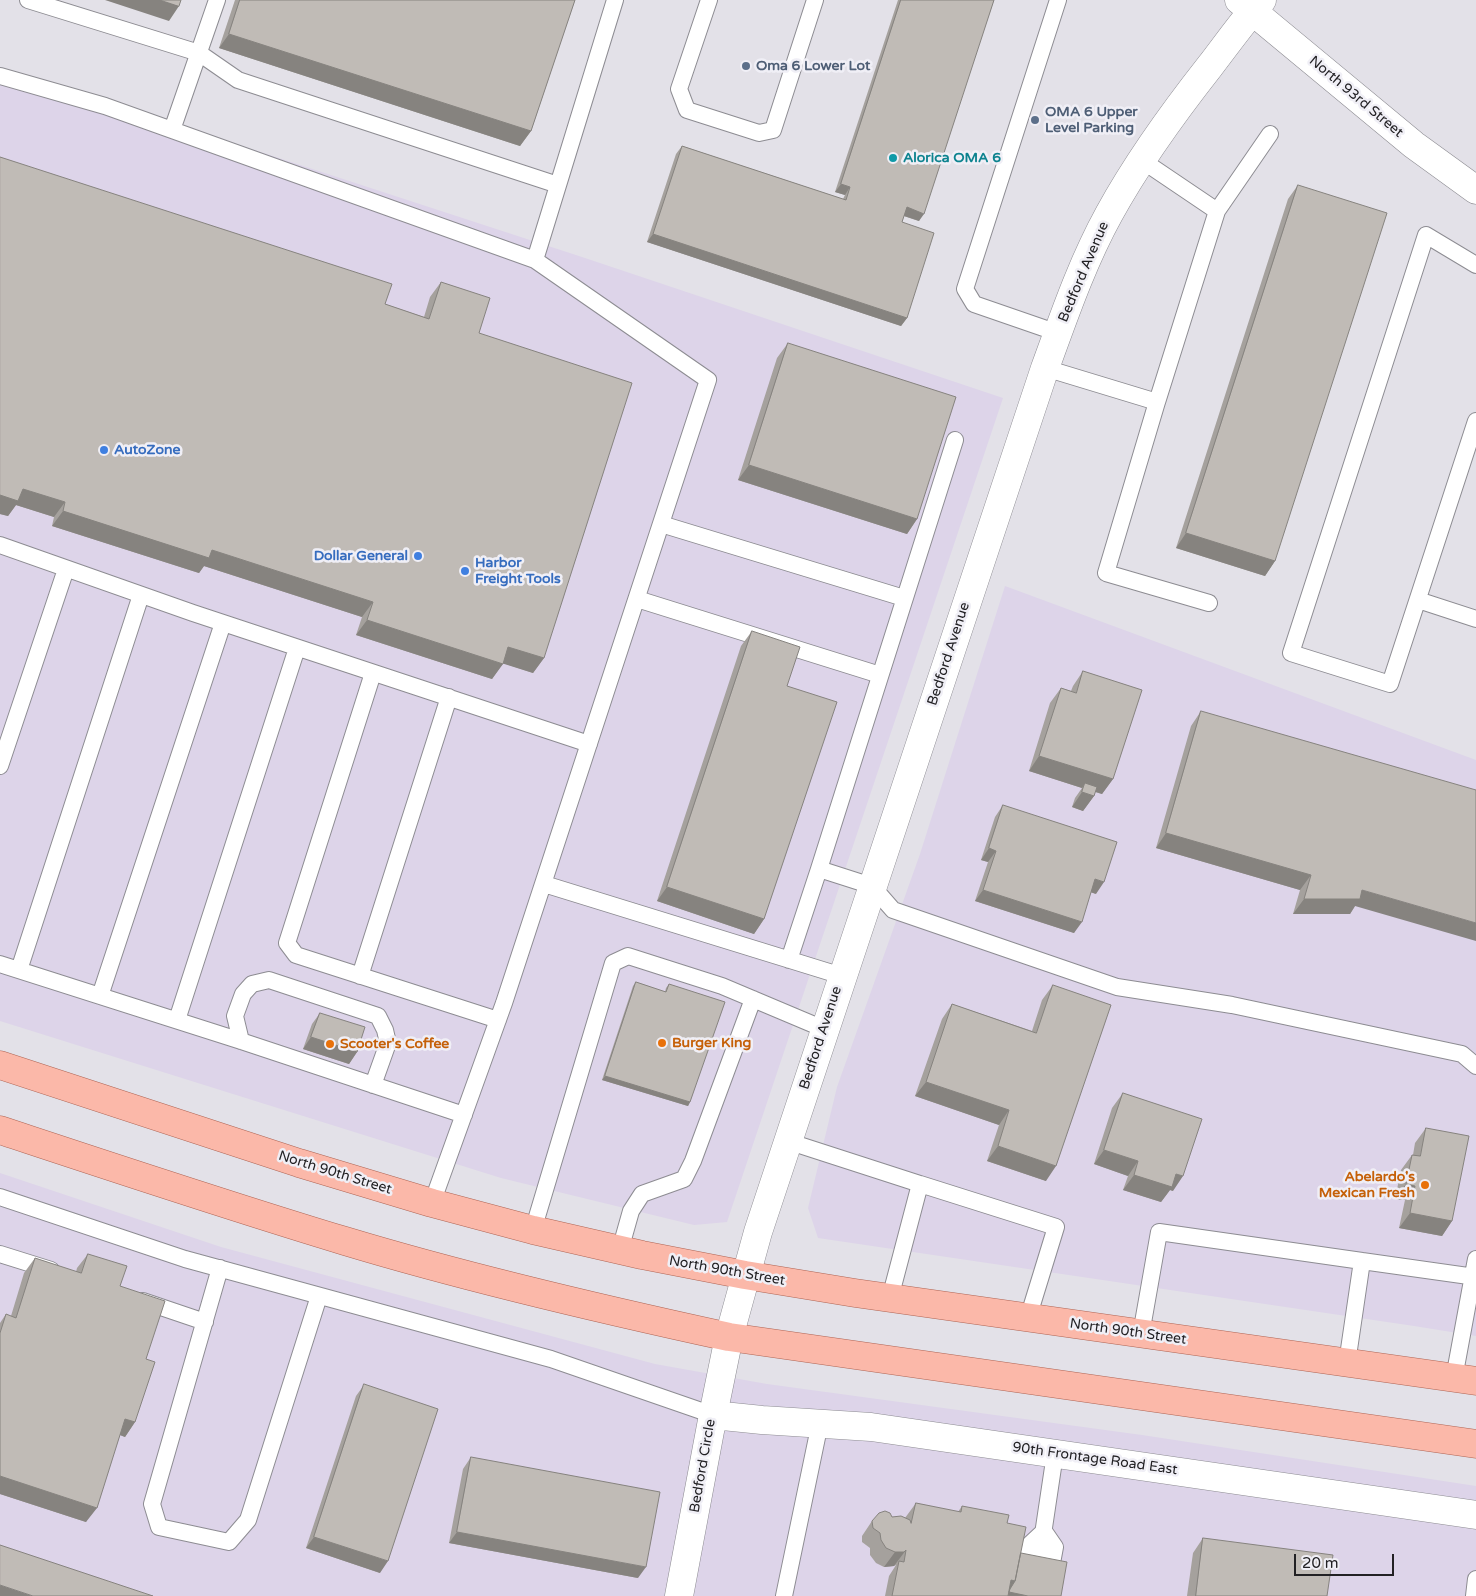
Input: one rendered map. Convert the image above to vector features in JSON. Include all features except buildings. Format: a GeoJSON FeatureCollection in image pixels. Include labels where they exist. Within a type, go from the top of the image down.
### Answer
{"type":"FeatureCollection","features":[{"type":"Feature","properties":{"kind":"main road","name":"North 90th Street"},"geometry":{"type":"LineString","coordinates":[[0,1065],[299,1163],[432,1203],[533,1230],[620,1250],[745,1275],[890,1298],[1465,1379]]}},
{"type":"Feature","properties":{"kind":"main road"},"geometry":{"type":"LineString","coordinates":[[0,1130],[346,1241],[536,1293],[729,1337],[1476,1444]]}},
{"type":"Feature","properties":{"kind":"street","name":"Bedford Avenue"},"geometry":{"type":"LineString","coordinates":[[729,1337],[745,1275],[787,1141],[1058,332],[1093,246],[1140,159],[1251,4]]}},
{"type":"Feature","properties":{"kind":"street","name":"North 93rd Street"},"geometry":{"type":"LineString","coordinates":[[1251,4],[1414,145],[1476,190]]}},
{"type":"Feature","properties":{"kind":"street","name":"Bedford Circle"},"geometry":{"type":"LineString","coordinates":[[679,1596],[729,1337]]}},
{"type":"Feature","properties":{"kind":"street","name":"90th Frontage Road East"},"geometry":{"type":"LineString","coordinates":[[713,1415],[871,1427],[1476,1515]]}},
{"type":"Feature","properties":{"kind":"lane"},"geometry":{"type":"LineString","coordinates":[[28,0],[199,53],[238,80],[558,185]]}},
{"type":"Feature","properties":{"kind":"lane"},"geometry":{"type":"LineString","coordinates":[[172,130],[217,0]]}},
{"type":"Feature","properties":{"kind":"lane"},"geometry":{"type":"LineString","coordinates":[[535,260],[615,0]]}},
{"type":"Feature","properties":{"kind":"lane"},"geometry":{"type":"LineString","coordinates":[[709,0],[679,89],[687,110],[759,133],[774,130],[814,0]]}},
{"type":"Feature","properties":{"kind":"lane"},"geometry":{"type":"LineString","coordinates":[[1058,0],[965,289],[974,304],[1058,332]]}},
{"type":"Feature","properties":{"kind":"lane"},"geometry":{"type":"LineString","coordinates":[[0,76],[105,106],[535,260],[708,380],[544,884],[498,1020],[432,1203]]}},
{"type":"Feature","properties":{"kind":"lane"},"geometry":{"type":"LineString","coordinates":[[1209,603],[1106,573],[1217,211],[1270,134]]}},
{"type":"Feature","properties":{"kind":"lane"},"geometry":{"type":"LineString","coordinates":[[1140,159],[1217,211]]}},
{"type":"Feature","properties":{"kind":"lane"},"geometry":{"type":"LineString","coordinates":[[1476,265],[1426,235],[1291,653],[1390,684],[1476,420]]}},
{"type":"Feature","properties":{"kind":"lane"},"geometry":{"type":"LineString","coordinates":[[1045,368],[1157,402]]}},
{"type":"Feature","properties":{"kind":"lane"},"geometry":{"type":"LineString","coordinates":[[789,960],[955,440]]}},
{"type":"Feature","properties":{"kind":"lane"},"geometry":{"type":"LineString","coordinates":[[661,524],[904,598]]}},
{"type":"Feature","properties":{"kind":"lane"},"geometry":{"type":"LineString","coordinates":[[0,545],[223,623],[589,744]]}},
{"type":"Feature","properties":{"kind":"lane"},"geometry":{"type":"LineString","coordinates":[[0,766],[66,568]]}},
{"type":"Feature","properties":{"kind":"lane"},"geometry":{"type":"LineString","coordinates":[[19,970],[141,595]]}},
{"type":"Feature","properties":{"kind":"lane"},"geometry":{"type":"LineString","coordinates":[[637,600],[880,675]]}},
{"type":"Feature","properties":{"kind":"lane"},"geometry":{"type":"LineString","coordinates":[[1418,600],[1476,620]]}},
{"type":"Feature","properties":{"kind":"lane"},"geometry":{"type":"LineString","coordinates":[[100,996],[223,623]]}},
{"type":"Feature","properties":{"kind":"lane"},"geometry":{"type":"LineString","coordinates":[[177,1020],[297,648]]}},
{"type":"Feature","properties":{"kind":"lane"},"geometry":{"type":"LineString","coordinates":[[374,673],[287,943],[296,955],[498,1020]]}},
{"type":"Feature","properties":{"kind":"lane"},"geometry":{"type":"LineString","coordinates":[[360,976],[449,697]]}},
{"type":"Feature","properties":{"kind":"lane"},"geometry":{"type":"LineString","coordinates":[[819,869],[872,886],[893,910],[1117,987],[1232,1006],[1462,1054],[1476,1066]]}},
{"type":"Feature","properties":{"kind":"lane"},"geometry":{"type":"LineString","coordinates":[[544,884],[842,976]]}},
{"type":"Feature","properties":{"kind":"lane"},"geometry":{"type":"LineString","coordinates":[[533,1230],[613,963],[628,956],[722,986],[824,1029]]}},
{"type":"Feature","properties":{"kind":"lane"},"geometry":{"type":"LineString","coordinates":[[0,964],[177,1020],[464,1115]]}},
{"type":"Feature","properties":{"kind":"lane"},"geometry":{"type":"LineString","coordinates":[[240,1041],[235,1016],[243,994],[252,984],[268,980],[378,1016],[385,1030],[388,1043],[373,1085]]}},
{"type":"Feature","properties":{"kind":"lane"},"geometry":{"type":"LineString","coordinates":[[620,1250],[630,1211],[642,1194],[684,1179],[693,1161],[753,999]]}},
{"type":"Feature","properties":{"kind":"lane"},"geometry":{"type":"LineString","coordinates":[[787,1141],[1056,1227],[1028,1318]]}},
{"type":"Feature","properties":{"kind":"lane"},"geometry":{"type":"LineString","coordinates":[[890,1298],[920,1184]]}},
{"type":"Feature","properties":{"kind":"lane"},"geometry":{"type":"LineString","coordinates":[[0,1197],[185,1259],[551,1359],[713,1415]]}},
{"type":"Feature","properties":{"kind":"lane"},"geometry":{"type":"LineString","coordinates":[[1141,1334],[1159,1232],[1474,1277]]}},
{"type":"Feature","properties":{"kind":"lane"},"geometry":{"type":"LineString","coordinates":[[0,1254],[65,1275]]}},
{"type":"Feature","properties":{"kind":"lane"},"geometry":{"type":"LineString","coordinates":[[1465,1379],[1476,1259]]}},
{"type":"Feature","properties":{"kind":"lane"},"geometry":{"type":"LineString","coordinates":[[1347,1363],[1362,1262]]}},
{"type":"Feature","properties":{"kind":"lane"},"geometry":{"type":"LineString","coordinates":[[220,1268],[152,1504],[158,1526],[229,1542],[248,1520],[319,1296]]}},
{"type":"Feature","properties":{"kind":"lane"},"geometry":{"type":"LineString","coordinates":[[131,1298],[205,1322]]}},
{"type":"Feature","properties":{"kind":"lane"},"geometry":{"type":"LineString","coordinates":[[784,1596],[820,1423]]}},
{"type":"Feature","properties":{"kind":"lane"},"geometry":{"type":"LineString","coordinates":[[1044,1532],[1055,1547],[1038,1561],[1029,1545],[1044,1532],[1055,1454]]}},
{"type":"Feature","properties":{"kind":"lane"},"geometry":{"type":"LineString","coordinates":[[1474,1596],[1476,1580]]}},
{"type":"Feature","properties":{"kind":"shaded area"},"geometry":{"type":"Polygon","coordinates":[[[0,67],[582,257],[1003,398],[727,1222],[694,1225],[501,1178],[0,1021],[0,67]]]}},
{"type":"Feature","properties":{"kind":"shaded area"},"geometry":{"type":"Polygon","coordinates":[[[1005,586],[1476,760],[1476,1336],[818,1238],[808,1208],[837,1087],[920,854],[1005,586]]]}},
{"type":"Feature","properties":{"kind":"shaded area"},"geometry":{"type":"Polygon","coordinates":[[[0,1173],[221,1247],[655,1364],[767,1384],[1142,1435],[1476,1486],[1476,1596],[0,1596],[0,1173]]]}},
{"type":"Feature","properties":{"kind":"place","name":"Oma 6 Lower Lot"},"geometry":{"type":"Point","coordinates":[746,66]}},
{"type":"Feature","properties":{"kind":"place","name":"OMA 6 Upper Level Parking"},"geometry":{"type":"Point","coordinates":[1035,120]}},
{"type":"Feature","properties":{"kind":"place","name":"Alorica OMA 6"},"geometry":{"type":"Point","coordinates":[893,158]}},
{"type":"Feature","properties":{"kind":"place","name":"AutoZone"},"geometry":{"type":"Point","coordinates":[104,450]}},
{"type":"Feature","properties":{"kind":"place","name":"Dollar General"},"geometry":{"type":"Point","coordinates":[418,556]}},
{"type":"Feature","properties":{"kind":"place","name":"Harbor Freight Tools"},"geometry":{"type":"Point","coordinates":[465,571]}},
{"type":"Feature","properties":{"kind":"place","name":"Burger King"},"geometry":{"type":"Point","coordinates":[662,1043]}},
{"type":"Feature","properties":{"kind":"place","name":"Scooter's Coffee"},"geometry":{"type":"Point","coordinates":[330,1044]}},
{"type":"Feature","properties":{"kind":"place","name":"Abelardo's Mexican Fresh"},"geometry":{"type":"Point","coordinates":[1425,1185]}}]}
